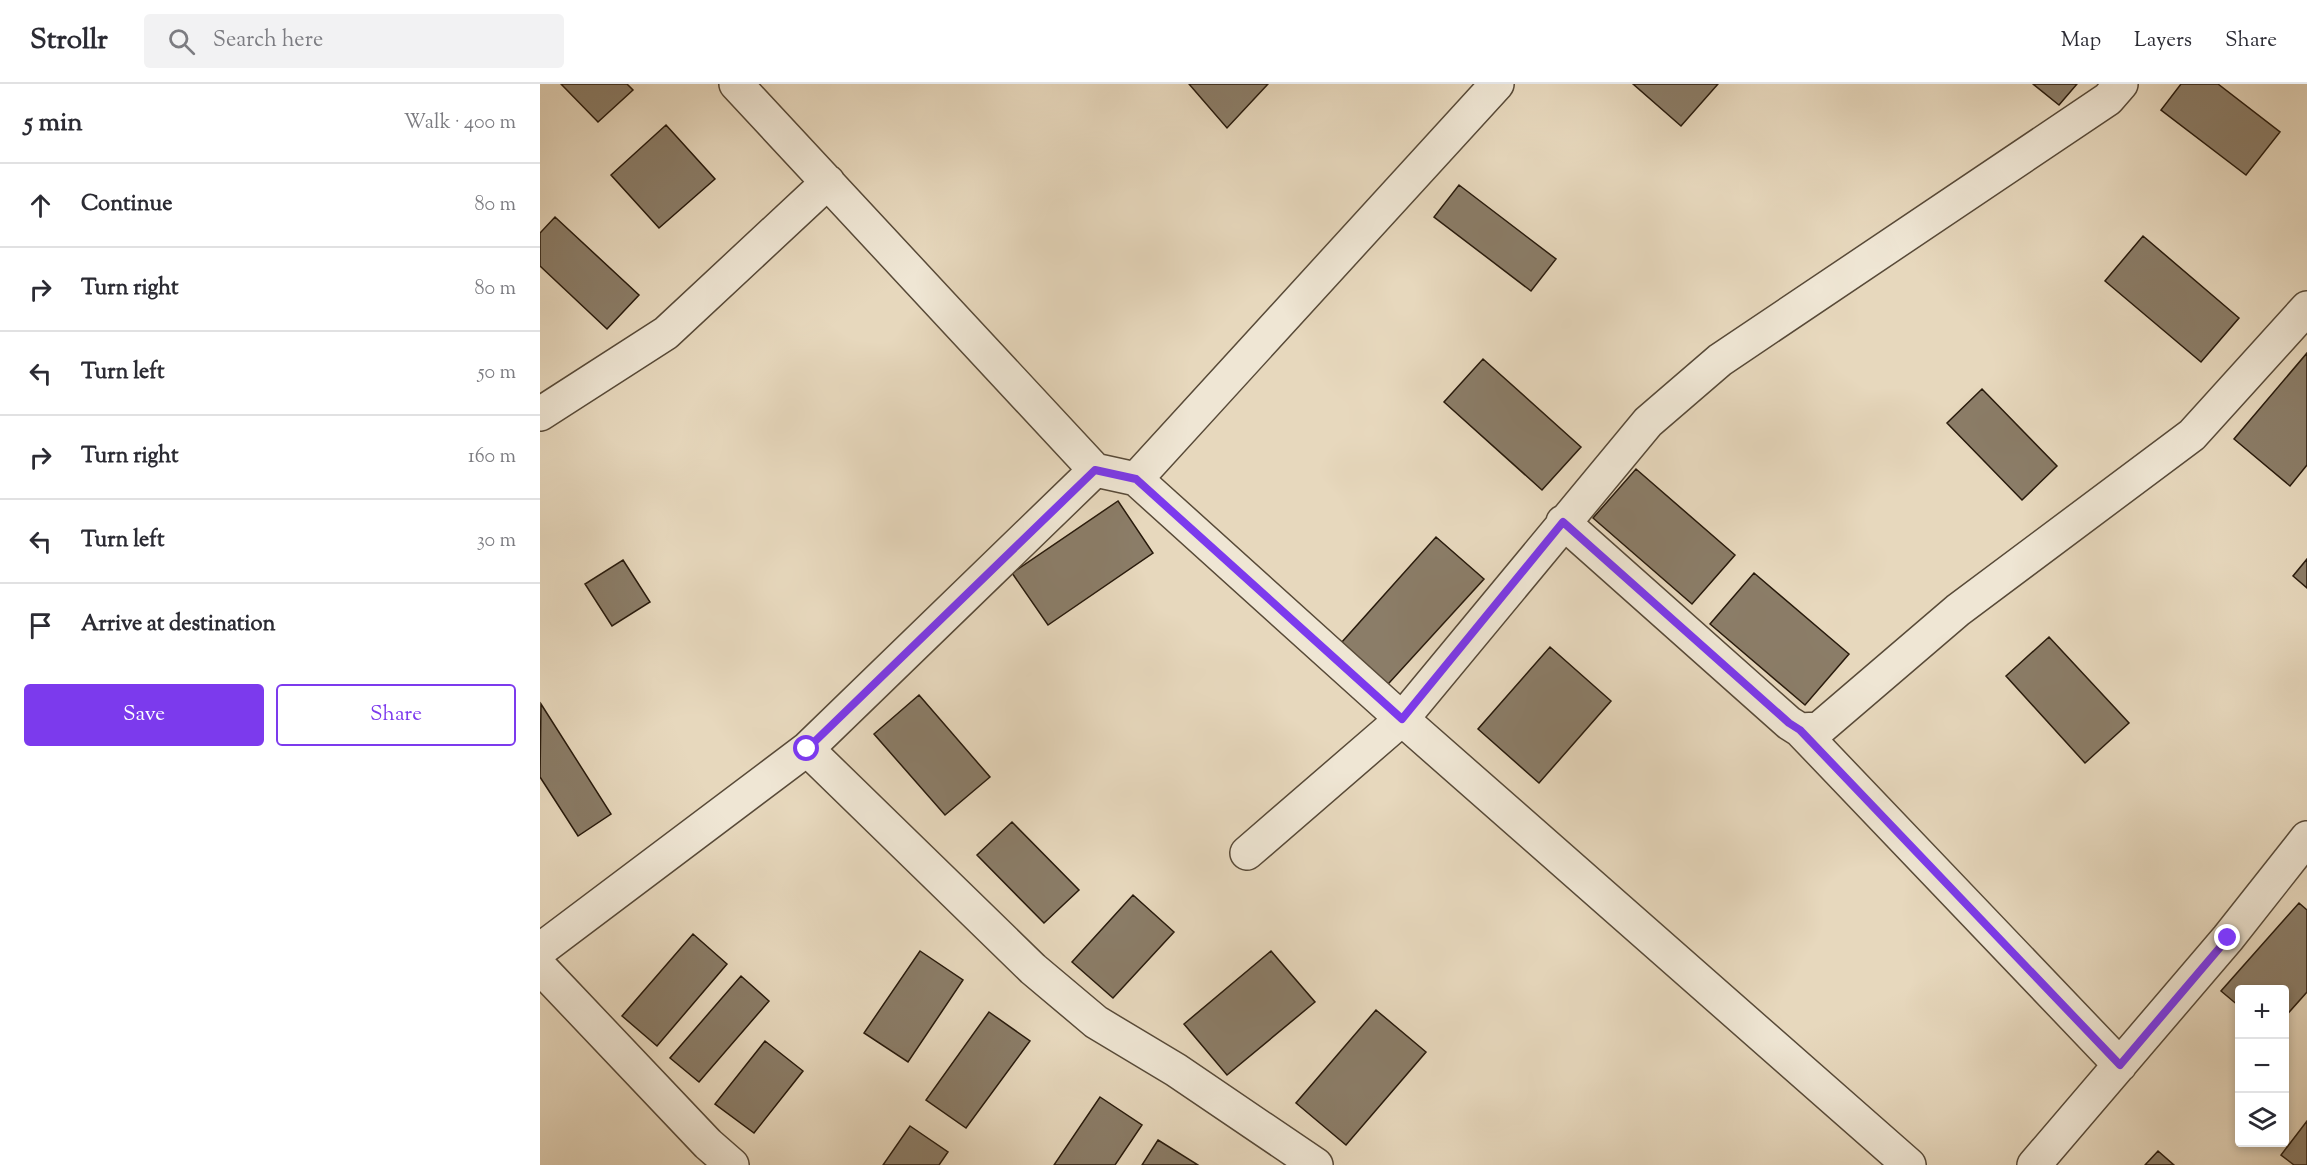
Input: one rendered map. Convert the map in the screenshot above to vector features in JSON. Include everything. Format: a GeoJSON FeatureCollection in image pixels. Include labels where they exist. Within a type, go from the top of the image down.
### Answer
{"type":"FeatureCollection","features":[{"type":"Feature","properties":{"kind":"street"},"geometry":{"type":"LineString","coordinates":[[736,84],[1095,470],[1136,479],[1402,719],[1909,1165]]}},
{"type":"Feature","properties":{"kind":"street"},"geometry":{"type":"LineString","coordinates":[[1136,479],[1497,84]]}},
{"type":"Feature","properties":{"kind":"street"},"geometry":{"type":"LineString","coordinates":[[1247,853],[1402,719],[1648,422],[1720,360],[2108,99],[2121,84]]}},
{"type":"Feature","properties":{"kind":"street"},"geometry":{"type":"LineString","coordinates":[[540,414],[666,333],[828,182]]}},
{"type":"Feature","properties":{"kind":"street"},"geometry":{"type":"LineString","coordinates":[[1800,730],[1819,729],[1958,610],[2192,435],[2307,308]]}},
{"type":"Feature","properties":{"kind":"street"},"geometry":{"type":"LineString","coordinates":[[540,950],[807,749],[1095,470]]}},
{"type":"Feature","properties":{"kind":"street"},"geometry":{"type":"LineString","coordinates":[[1563,522],[1789,723],[1800,730],[2120,1065]]}},
{"type":"Feature","properties":{"kind":"street"},"geometry":{"type":"LineString","coordinates":[[807,749],[1033,969],[1096,1022],[1176,1070],[1316,1165]]}},
{"type":"Feature","properties":{"kind":"street"},"geometry":{"type":"LineString","coordinates":[[2034,1165],[2228,938],[2307,838]]}},
{"type":"Feature","properties":{"kind":"street"},"geometry":{"type":"LineString","coordinates":[[540,967],[708,1144],[732,1165]]}},
{"type":"Feature","properties":{"kind":"building"},"geometry":{"type":"Polygon","coordinates":[[[561,84],[627,84],[633,90],[598,122],[561,84]]]}},
{"type":"Feature","properties":{"kind":"building"},"geometry":{"type":"Polygon","coordinates":[[[1189,84],[1268,84],[1227,128],[1189,84]]]}},
{"type":"Feature","properties":{"kind":"building"},"geometry":{"type":"Polygon","coordinates":[[[1633,84],[1718,84],[1681,126],[1633,84]]]}},
{"type":"Feature","properties":{"kind":"building"},"geometry":{"type":"Polygon","coordinates":[[[2033,84],[2077,84],[2059,105],[2033,84]]]}},
{"type":"Feature","properties":{"kind":"building"},"geometry":{"type":"Polygon","coordinates":[[[2181,84],[2218,84],[2280,132],[2246,175],[2161,110],[2181,84]]]}},
{"type":"Feature","properties":{"kind":"building"},"geometry":{"type":"Polygon","coordinates":[[[666,125],[715,179],[659,228],[611,175],[666,125]]]}},
{"type":"Feature","properties":{"kind":"building"},"geometry":{"type":"Polygon","coordinates":[[[1459,185],[1556,259],[1531,291],[1434,217],[1459,185]]]}},
{"type":"Feature","properties":{"kind":"building"},"geometry":{"type":"Polygon","coordinates":[[[555,217],[639,295],[607,329],[540,266],[540,233],[555,217]]]}},
{"type":"Feature","properties":{"kind":"building"},"geometry":{"type":"Polygon","coordinates":[[[2143,236],[2239,318],[2201,362],[2105,281],[2143,236]]]}},
{"type":"Feature","properties":{"kind":"building"},"geometry":{"type":"Polygon","coordinates":[[[2307,353],[2307,465],[2290,486],[2234,439],[2307,353]]]}},
{"type":"Feature","properties":{"kind":"building"},"geometry":{"type":"Polygon","coordinates":[[[1483,359],[1581,447],[1542,490],[1444,402],[1483,359]]]}},
{"type":"Feature","properties":{"kind":"building"},"geometry":{"type":"Polygon","coordinates":[[[1982,389],[2057,466],[2022,500],[1947,423],[1982,389]]]}},
{"type":"Feature","properties":{"kind":"building"},"geometry":{"type":"Polygon","coordinates":[[[1636,469],[1735,555],[1692,604],[1593,518],[1636,469]]]}},
{"type":"Feature","properties":{"kind":"building"},"geometry":{"type":"Polygon","coordinates":[[[1118,501],[1153,553],[1048,625],[1012,573],[1118,501]]]}},
{"type":"Feature","properties":{"kind":"building"},"geometry":{"type":"Polygon","coordinates":[[[1436,537],[1484,579],[1379,694],[1333,652],[1436,537]]]}},
{"type":"Feature","properties":{"kind":"building"},"geometry":{"type":"Polygon","coordinates":[[[2307,559],[2307,588],[2293,576],[2307,559]]]}},
{"type":"Feature","properties":{"kind":"building"},"geometry":{"type":"Polygon","coordinates":[[[623,560],[650,602],[612,626],[585,584],[623,560]]]}},
{"type":"Feature","properties":{"kind":"building"},"geometry":{"type":"Polygon","coordinates":[[[1754,573],[1849,654],[1805,705],[1710,624],[1754,573]]]}},
{"type":"Feature","properties":{"kind":"building"},"geometry":{"type":"Polygon","coordinates":[[[2049,637],[2129,723],[2085,763],[2006,676],[2049,637]]]}},
{"type":"Feature","properties":{"kind":"building"},"geometry":{"type":"Polygon","coordinates":[[[1550,647],[1611,701],[1539,783],[1478,729],[1550,647]]]}},
{"type":"Feature","properties":{"kind":"building"},"geometry":{"type":"Polygon","coordinates":[[[919,695],[990,777],[945,815],[874,734],[919,695]]]}},
{"type":"Feature","properties":{"kind":"building"},"geometry":{"type":"Polygon","coordinates":[[[541,704],[611,814],[578,836],[540,777],[541,704]]]}},
{"type":"Feature","properties":{"kind":"building"},"geometry":{"type":"Polygon","coordinates":[[[1012,822],[1079,890],[1044,923],[977,855],[1012,822]]]}},
{"type":"Feature","properties":{"kind":"building"},"geometry":{"type":"Polygon","coordinates":[[[1133,895],[1174,932],[1113,998],[1072,962],[1133,895]]]}},
{"type":"Feature","properties":{"kind":"building"},"geometry":{"type":"Polygon","coordinates":[[[2299,903],[2307,910],[2307,992],[2289,1012],[2289,985],[2235,985],[2235,1003],[2221,991],[2299,903]]]}},
{"type":"Feature","properties":{"kind":"building"},"geometry":{"type":"Polygon","coordinates":[[[693,934],[727,964],[657,1046],[622,1016],[693,934]]]}},
{"type":"Feature","properties":{"kind":"building"},"geometry":{"type":"Polygon","coordinates":[[[920,951],[963,980],[908,1062],[864,1033],[920,951]]]}},
{"type":"Feature","properties":{"kind":"building"},"geometry":{"type":"Polygon","coordinates":[[[1271,951],[1315,1002],[1227,1075],[1184,1024],[1271,951]]]}},
{"type":"Feature","properties":{"kind":"building"},"geometry":{"type":"Polygon","coordinates":[[[741,976],[769,1001],[699,1082],[670,1058],[741,976]]]}},
{"type":"Feature","properties":{"kind":"building"},"geometry":{"type":"Polygon","coordinates":[[[1376,1010],[1426,1052],[1346,1145],[1296,1103],[1376,1010]]]}},
{"type":"Feature","properties":{"kind":"building"},"geometry":{"type":"Polygon","coordinates":[[[989,1012],[1030,1041],[966,1128],[926,1100],[989,1012]]]}},
{"type":"Feature","properties":{"kind":"building"},"geometry":{"type":"Polygon","coordinates":[[[765,1041],[803,1071],[754,1133],[715,1104],[765,1041]]]}},
{"type":"Feature","properties":{"kind":"building"},"geometry":{"type":"Polygon","coordinates":[[[1100,1097],[1142,1125],[1115,1165],[1054,1165],[1100,1097]]]}},
{"type":"Feature","properties":{"kind":"building"},"geometry":{"type":"Polygon","coordinates":[[[2307,1121],[2307,1165],[2294,1165],[2281,1155],[2307,1121]]]}},
{"type":"Feature","properties":{"kind":"building"},"geometry":{"type":"Polygon","coordinates":[[[910,1126],[948,1152],[939,1165],[883,1165],[910,1126]]]}},
{"type":"Feature","properties":{"kind":"building"},"geometry":{"type":"Polygon","coordinates":[[[1158,1140],[1198,1165],[1142,1165],[1158,1140]]]}},
{"type":"Feature","properties":{"kind":"building"},"geometry":{"type":"Polygon","coordinates":[[[2158,1151],[2174,1165],[2145,1165],[2158,1151]]]}},
{"type":"Feature","properties":{"kind":"route"},"geometry":{"type":"LineString","coordinates":[[807,749],[961,597],[1095,470],[1136,479],[1402,719],[1563,522],[1789,723],[1800,730],[2120,1065],[2228,938]]}}]}
